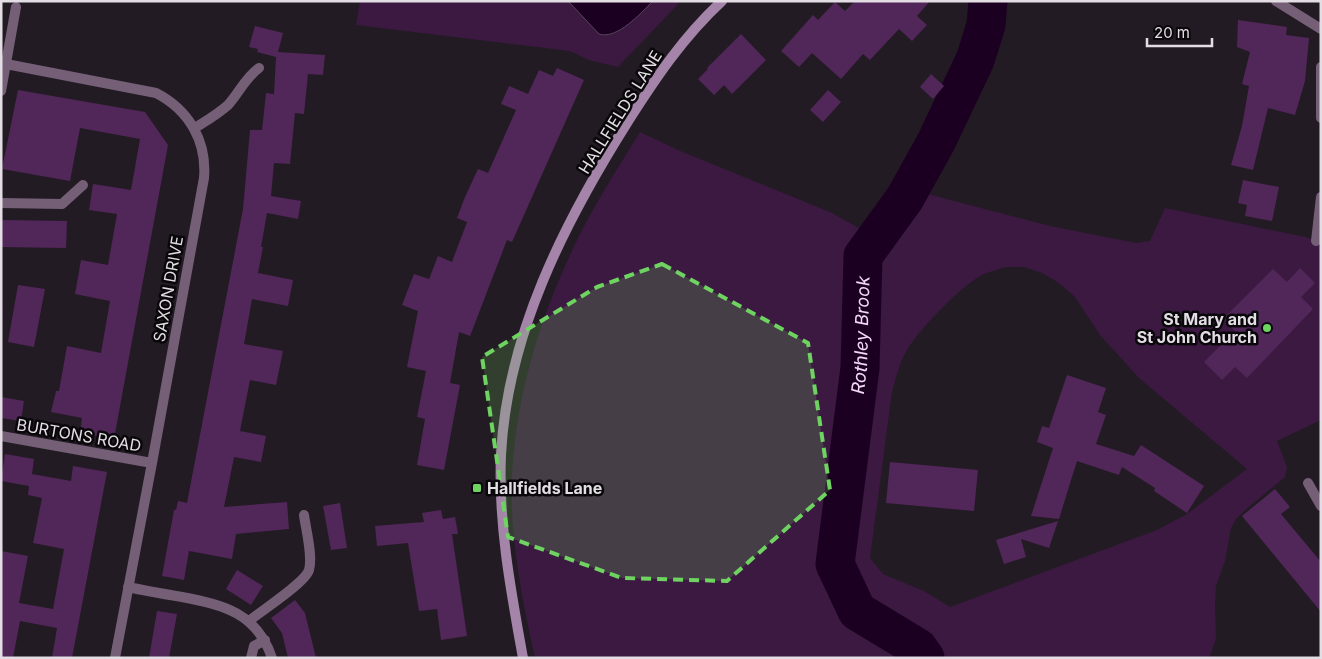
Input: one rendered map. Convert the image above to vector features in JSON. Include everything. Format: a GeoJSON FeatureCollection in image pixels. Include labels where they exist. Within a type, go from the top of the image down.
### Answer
{"type":"FeatureCollection","features":[{"type":"Feature","properties":{"kind":"street","name":"HALLFIELDS LANE"},"geometry":{"type":"LineString","coordinates":[[524,658],[510,579],[500,476],[504,423],[522,338],[550,266],[571,222],[610,151],[659,73],[695,28],[722,1]]}},
{"type":"Feature","properties":{"kind":"street"},"geometry":{"type":"LineString","coordinates":[[1276,1],[1321,29]]}},
{"type":"Feature","properties":{"kind":"street"},"geometry":{"type":"LineString","coordinates":[[1,91],[16,7]]}},
{"type":"Feature","properties":{"kind":"street","name":"SAXON DRIVE"},"geometry":{"type":"LineString","coordinates":[[6,64],[156,93],[179,109],[195,128],[203,150],[204,178],[115,658]]}},
{"type":"Feature","properties":{"kind":"street"},"geometry":{"type":"LineString","coordinates":[[1321,66],[1321,118]]}},
{"type":"Feature","properties":{"kind":"street"},"geometry":{"type":"LineString","coordinates":[[195,128],[221,111],[233,99],[247,78],[259,68]]}},
{"type":"Feature","properties":{"kind":"street"},"geometry":{"type":"LineString","coordinates":[[1,203],[62,204],[83,185]]}},
{"type":"Feature","properties":{"kind":"street"},"geometry":{"type":"LineString","coordinates":[[1316,241],[1321,198]]}},
{"type":"Feature","properties":{"kind":"street","name":"BURTONS ROAD"},"geometry":{"type":"LineString","coordinates":[[1,436],[152,463]]}},
{"type":"Feature","properties":{"kind":"street"},"geometry":{"type":"LineString","coordinates":[[1308,483],[1321,506]]}},
{"type":"Feature","properties":{"kind":"street"},"geometry":{"type":"LineString","coordinates":[[249,621],[291,589],[305,577],[309,570],[310,557],[304,515]]}},
{"type":"Feature","properties":{"kind":"street"},"geometry":{"type":"LineString","coordinates":[[128,587],[217,604],[235,611],[249,621],[265,640],[272,658]]}},
{"type":"Feature","properties":{"kind":"street"},"geometry":{"type":"LineString","coordinates":[[251,658],[254,646],[265,640]]}},
{"type":"Feature","properties":{"kind":"highlighted area"},"geometry":{"type":"Polygon","coordinates":[[[662,264],[808,343],[830,490],[727,581],[622,578],[508,537],[482,357],[597,287],[662,264]]]}},
{"type":"Feature","properties":{"kind":"shaded area"},"geometry":{"type":"Polygon","coordinates":[[[360,1],[681,1],[618,67],[589,60],[570,51],[356,25],[360,1]]]}},
{"type":"Feature","properties":{"kind":"shaded area"},"geometry":{"type":"Polygon","coordinates":[[[568,1],[653,1],[628,24],[606,35],[599,34],[568,1]]]}},
{"type":"Feature","properties":{"kind":"shaded area"},"geometry":{"type":"Polygon","coordinates":[[[640,132],[678,150],[832,213],[886,243],[920,192],[1050,226],[1136,243],[1150,241],[1165,208],[1321,242],[1321,420],[1277,441],[1287,467],[1285,477],[1245,510],[1236,519],[1231,528],[1225,561],[1216,586],[1216,639],[1209,658],[535,658],[521,590],[512,521],[512,475],[518,417],[539,334],[559,280],[586,222],[640,132]],[[1006,267],[984,274],[969,284],[949,302],[911,343],[901,361],[892,392],[870,558],[883,574],[924,591],[950,607],[1157,530],[1187,514],[1247,469],[1139,378],[1100,335],[1075,297],[1059,283],[1042,273],[1024,267],[1006,267]]]}},
{"type":"Feature","properties":{"kind":"building"},"geometry":{"type":"Polygon","coordinates":[[[855,1],[930,1],[917,16],[927,25],[912,41],[899,29],[870,60],[863,54],[841,79],[812,53],[799,67],[781,51],[813,15],[818,20],[835,2],[845,11],[855,1]]]}},
{"type":"Feature","properties":{"kind":"building"},"geometry":{"type":"Polygon","coordinates":[[[1238,20],[1287,27],[1286,35],[1309,38],[1305,81],[1295,115],[1268,108],[1253,170],[1231,165],[1242,126],[1249,86],[1242,84],[1250,52],[1237,47],[1238,20]]]}},
{"type":"Feature","properties":{"kind":"building"},"geometry":{"type":"Polygon","coordinates":[[[255,26],[283,33],[278,52],[325,55],[323,75],[308,74],[304,114],[295,113],[290,164],[274,163],[271,196],[301,201],[298,219],[267,213],[261,247],[263,247],[258,273],[293,280],[288,306],[252,299],[244,344],[283,351],[276,385],[250,380],[240,431],[266,436],[261,462],[234,457],[224,507],[287,502],[289,529],[236,534],[232,559],[189,551],[184,580],[162,576],[174,510],[176,510],[178,501],[187,503],[243,209],[250,130],[262,130],[266,93],[274,94],[276,57],[257,52],[258,49],[249,47],[255,26]]]}},
{"type":"Feature","properties":{"kind":"building"},"geometry":{"type":"Polygon","coordinates":[[[741,34],[766,60],[732,94],[724,85],[714,95],[698,79],[741,34]]]}},
{"type":"Feature","properties":{"kind":"building"},"geometry":{"type":"Polygon","coordinates":[[[557,68],[584,80],[512,242],[507,240],[470,336],[459,332],[450,383],[460,385],[444,470],[417,465],[425,419],[417,417],[426,371],[407,367],[418,311],[402,305],[414,274],[429,279],[438,256],[452,262],[467,222],[457,218],[465,197],[478,169],[488,173],[516,110],[501,104],[509,86],[528,94],[539,70],[553,76],[557,68]]]}},
{"type":"Feature","properties":{"kind":"building"},"geometry":{"type":"Polygon","coordinates":[[[931,74],[944,86],[933,99],[920,87],[931,74]]]}},
{"type":"Feature","properties":{"kind":"building"},"geometry":{"type":"Polygon","coordinates":[[[18,90],[145,112],[168,145],[114,439],[80,433],[82,418],[51,412],[56,391],[59,391],[67,346],[101,353],[110,301],[75,294],[81,260],[108,265],[117,214],[89,210],[93,184],[131,190],[140,139],[80,128],[70,181],[2,169],[18,90]]]}},
{"type":"Feature","properties":{"kind":"building"},"geometry":{"type":"Polygon","coordinates":[[[828,90],[841,102],[823,122],[810,110],[828,90]]]}},
{"type":"Feature","properties":{"kind":"building"},"geometry":{"type":"Polygon","coordinates":[[[1243,180],[1279,187],[1272,221],[1245,216],[1247,205],[1238,203],[1243,180]]]}},
{"type":"Feature","properties":{"kind":"building"},"geometry":{"type":"Polygon","coordinates":[[[1,220],[67,221],[66,248],[1,247],[1,220]]]}},
{"type":"Feature","properties":{"kind":"building","name":"St Mary and St John Church"},"geometry":{"type":"Polygon","coordinates":[[[1300,268],[1315,283],[1301,297],[1313,309],[1247,378],[1235,367],[1222,380],[1204,362],[1235,331],[1223,319],[1273,269],[1287,282],[1300,268]]]}},
{"type":"Feature","properties":{"kind":"building"},"geometry":{"type":"Polygon","coordinates":[[[18,285],[45,289],[34,347],[8,342],[18,285]]]}},
{"type":"Feature","properties":{"kind":"building"},"geometry":{"type":"Polygon","coordinates":[[[1067,375],[1106,388],[1098,412],[1106,415],[1096,444],[1134,456],[1141,445],[1204,486],[1187,513],[1154,491],[1155,488],[1122,467],[1119,475],[1077,461],[1059,519],[1031,516],[1053,448],[1037,442],[1042,426],[1049,428],[1067,375]]]}},
{"type":"Feature","properties":{"kind":"building"},"geometry":{"type":"Polygon","coordinates":[[[1,397],[24,401],[21,421],[1,418],[1,397]]]}},
{"type":"Feature","properties":{"kind":"building"},"geometry":{"type":"Polygon","coordinates":[[[5,454],[34,459],[32,474],[71,481],[73,466],[107,472],[72,658],[52,658],[57,628],[20,621],[13,658],[1,658],[1,551],[28,556],[19,603],[53,609],[64,549],[33,543],[42,498],[28,495],[29,486],[1,481],[5,454]]]}},
{"type":"Feature","properties":{"kind":"building"},"geometry":{"type":"Polygon","coordinates":[[[890,462],[978,470],[974,511],[886,503],[890,462]]]}},
{"type":"Feature","properties":{"kind":"building"},"geometry":{"type":"Polygon","coordinates":[[[1275,489],[1290,507],[1281,514],[1321,562],[1321,612],[1242,516],[1275,489]]]}},
{"type":"Feature","properties":{"kind":"building"},"geometry":{"type":"Polygon","coordinates":[[[340,503],[347,548],[331,550],[323,506],[340,503]]]}},
{"type":"Feature","properties":{"kind":"building"},"geometry":{"type":"Polygon","coordinates":[[[441,510],[443,519],[455,517],[458,534],[452,534],[467,636],[441,640],[437,609],[419,611],[408,543],[377,546],[375,526],[424,522],[422,513],[441,510]]]}},
{"type":"Feature","properties":{"kind":"building"},"geometry":{"type":"Polygon","coordinates":[[[1058,521],[1049,548],[1021,539],[1026,557],[1004,564],[996,540],[1058,521]]]}},
{"type":"Feature","properties":{"kind":"building"},"geometry":{"type":"Polygon","coordinates":[[[237,570],[263,586],[251,605],[226,589],[237,570]]]}},
{"type":"Feature","properties":{"kind":"building"},"geometry":{"type":"Polygon","coordinates":[[[295,600],[305,613],[316,658],[288,658],[282,633],[271,618],[295,600]]]}},
{"type":"Feature","properties":{"kind":"building"},"geometry":{"type":"Polygon","coordinates":[[[157,611],[177,614],[169,658],[149,658],[157,611]]]}},
{"type":"Feature","properties":{"kind":"waterway","name":"Rothley Brook"},"geometry":{"type":"LineString","coordinates":[[925,658],[918,648],[857,611],[835,564],[860,368],[863,256],[905,198],[936,142],[975,60],[986,25],[988,1]]}},
{"type":"Feature","properties":{"kind":"place","name":"St Mary and St John Church"},"geometry":{"type":"Point","coordinates":[1267,328]}},
{"type":"Feature","properties":{"kind":"place","name":"Hallfields Lane"},"geometry":{"type":"Point","coordinates":[477,488]}}]}
